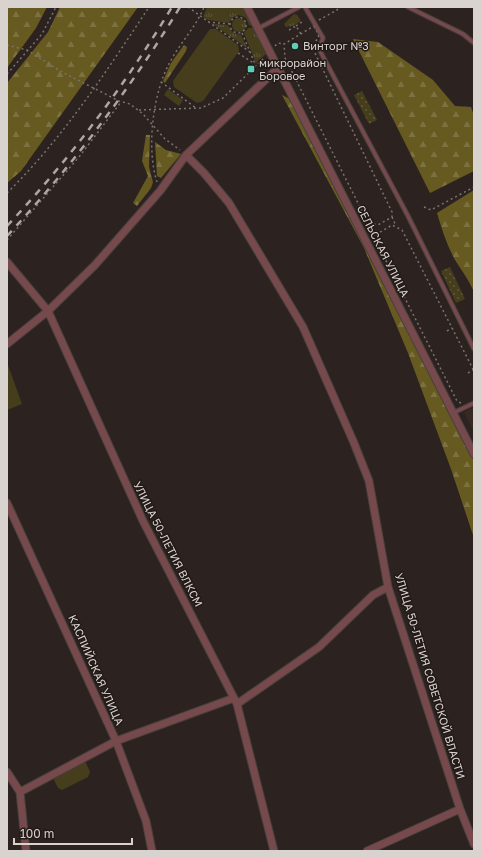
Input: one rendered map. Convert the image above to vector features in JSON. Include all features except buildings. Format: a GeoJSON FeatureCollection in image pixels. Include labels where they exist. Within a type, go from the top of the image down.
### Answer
{"type":"FeatureCollection","features":[{"type":"Feature","properties":{"kind":"street","name":"СЕЛЬСКАЯ УЛИЦА"},"geometry":{"type":"LineString","coordinates":[[248,7],[474,454]]}},
{"type":"Feature","properties":{"kind":"street"},"geometry":{"type":"LineString","coordinates":[[7,344],[48,311],[95,264],[160,191],[186,155],[278,68]]}},
{"type":"Feature","properties":{"kind":"street","name":"УЛИЦА 50-ЛЕТИЯ СОВЕТСКОЙ ВЛАСТИ"},"geometry":{"type":"LineString","coordinates":[[186,155],[204,173],[229,203],[302,327],[354,443],[369,481],[388,586],[460,809],[474,844]]}},
{"type":"Feature","properties":{"kind":"street","name":"УЛИЦА 50-ЛЕТИЯ ВЛКСМ"},"geometry":{"type":"LineString","coordinates":[[7,262],[48,311],[143,521],[236,701],[274,851]]}},
{"type":"Feature","properties":{"kind":"street","name":"КАСПИЙСКАЯ УЛИЦА"},"geometry":{"type":"LineString","coordinates":[[7,503],[116,741],[146,821],[152,851]]}},
{"type":"Feature","properties":{"kind":"street"},"geometry":{"type":"LineString","coordinates":[[20,792],[116,741],[236,701],[319,646],[373,595],[388,586]]}},
{"type":"Feature","properties":{"kind":"street"},"geometry":{"type":"LineString","coordinates":[[7,772],[20,792],[26,851]]}},
{"type":"Feature","properties":{"kind":"street"},"geometry":{"type":"LineString","coordinates":[[367,851],[460,809]]}},
{"type":"Feature","properties":{"kind":"lane"},"geometry":{"type":"LineString","coordinates":[[259,28],[299,7]]}},
{"type":"Feature","properties":{"kind":"lane"},"geometry":{"type":"LineString","coordinates":[[305,7],[323,38],[320,49],[408,216],[474,349]]}},
{"type":"Feature","properties":{"kind":"lane"},"geometry":{"type":"LineString","coordinates":[[408,7],[462,34],[474,43]]}},
{"type":"Feature","properties":{"kind":"lane"},"geometry":{"type":"LineString","coordinates":[[453,413],[474,403]]}},
{"type":"Feature","properties":{"kind":"path"},"geometry":{"type":"LineString","coordinates":[[7,74],[42,34],[56,7]]}},
{"type":"Feature","properties":{"kind":"path"},"geometry":{"type":"LineString","coordinates":[[7,193],[48,149],[95,89],[149,7]]}},
{"type":"Feature","properties":{"kind":"path"},"geometry":{"type":"LineString","coordinates":[[188,7],[250,52]]}},
{"type":"Feature","properties":{"kind":"path"},"geometry":{"type":"LineString","coordinates":[[160,191],[154,171],[153,124],[161,82],[170,61],[200,17],[204,7]]}},
{"type":"Feature","properties":{"kind":"path"},"geometry":{"type":"LineString","coordinates":[[315,22],[337,10],[339,7]]}},
{"type":"Feature","properties":{"kind":"path"},"geometry":{"type":"LineString","coordinates":[[230,24],[235,17],[244,18],[247,26],[242,32]]}},
{"type":"Feature","properties":{"kind":"path"},"geometry":{"type":"LineString","coordinates":[[207,22],[230,24]]}},
{"type":"Feature","properties":{"kind":"path"},"geometry":{"type":"LineString","coordinates":[[289,30],[302,22]]}},
{"type":"Feature","properties":{"kind":"path"},"geometry":{"type":"LineString","coordinates":[[230,24],[234,32],[242,32]]}},
{"type":"Feature","properties":{"kind":"path"},"geometry":{"type":"LineString","coordinates":[[296,26],[301,34]]}},
{"type":"Feature","properties":{"kind":"path"},"geometry":{"type":"LineString","coordinates":[[137,110],[201,108],[223,98],[256,65],[272,55],[278,43],[284,44],[314,26],[319,34],[319,39],[313,45],[313,49],[384,194],[396,226],[402,230],[474,371],[468,373]]}},
{"type":"Feature","properties":{"kind":"path"},"geometry":{"type":"LineString","coordinates":[[242,32],[256,65]]}},
{"type":"Feature","properties":{"kind":"path"},"geometry":{"type":"LineString","coordinates":[[284,44],[286,58],[365,217],[370,223],[378,225],[392,217]]}},
{"type":"Feature","properties":{"kind":"path"},"geometry":{"type":"LineString","coordinates":[[7,45],[27,50],[46,64],[121,102],[130,104],[153,124],[165,139],[186,155]]}},
{"type":"Feature","properties":{"kind":"path"},"geometry":{"type":"LineString","coordinates":[[238,52],[256,65]]}},
{"type":"Feature","properties":{"kind":"path"},"geometry":{"type":"LineString","coordinates":[[318,71],[322,69]]}},
{"type":"Feature","properties":{"kind":"path"},"geometry":{"type":"LineString","coordinates":[[161,82],[196,108]]}},
{"type":"Feature","properties":{"kind":"path"},"geometry":{"type":"LineString","coordinates":[[7,240],[79,157],[121,102]]}},
{"type":"Feature","properties":{"kind":"path"},"geometry":{"type":"LineString","coordinates":[[424,207],[431,210],[474,187]]}},
{"type":"Feature","properties":{"kind":"path"},"geometry":{"type":"LineString","coordinates":[[380,196],[384,194]]}},
{"type":"Feature","properties":{"kind":"path"},"geometry":{"type":"LineString","coordinates":[[378,225],[381,231]]}},
{"type":"Feature","properties":{"kind":"path"},"geometry":{"type":"LineString","coordinates":[[396,226],[392,225],[381,231],[374,239],[457,401],[464,404],[463,408]]}},
{"type":"Feature","properties":{"kind":"path"},"geometry":{"type":"LineString","coordinates":[[406,249],[411,247]]}},
{"type":"Feature","properties":{"kind":"path"},"geometry":{"type":"LineString","coordinates":[[427,290],[431,288]]}},
{"type":"Feature","properties":{"kind":"path"},"geometry":{"type":"LineString","coordinates":[[447,330],[452,328]]}},
{"type":"Feature","properties":{"kind":"shaded area"},"geometry":{"type":"Polygon","coordinates":[[[474,408],[474,432],[464,412],[474,408]]]}},
{"type":"Feature","properties":{"kind":"green space"},"geometry":{"type":"Polygon","coordinates":[[[7,7],[47,7],[36,28],[7,68],[7,7]]]}},
{"type":"Feature","properties":{"kind":"green space"},"geometry":{"type":"Polygon","coordinates":[[[60,7],[138,7],[21,171],[7,183],[7,83],[48,32],[60,7]]]}},
{"type":"Feature","properties":{"kind":"green space"},"geometry":{"type":"Polygon","coordinates":[[[207,7],[244,7],[255,26],[249,25],[246,18],[239,15],[234,17],[229,23],[208,20],[203,17],[207,7]]]}},
{"type":"Feature","properties":{"kind":"green space"},"geometry":{"type":"Polygon","coordinates":[[[294,14],[297,15],[301,21],[293,26],[286,27],[284,24],[294,14]]]}},
{"type":"Feature","properties":{"kind":"green space"},"geometry":{"type":"Polygon","coordinates":[[[239,18],[244,20],[246,25],[244,30],[239,32],[234,30],[232,25],[234,20],[239,18]]]}},
{"type":"Feature","properties":{"kind":"green space"},"geometry":{"type":"Polygon","coordinates":[[[213,24],[228,25],[233,33],[241,35],[247,48],[213,24]]]}},
{"type":"Feature","properties":{"kind":"green space"},"geometry":{"type":"Polygon","coordinates":[[[248,28],[256,28],[268,52],[256,63],[244,33],[248,28]]]}},
{"type":"Feature","properties":{"kind":"green space"},"geometry":{"type":"Polygon","coordinates":[[[210,29],[216,29],[238,45],[239,51],[203,101],[197,103],[174,87],[173,81],[210,29]]]}},
{"type":"Feature","properties":{"kind":"green space"},"geometry":{"type":"Polygon","coordinates":[[[353,39],[378,42],[433,80],[455,106],[471,107],[474,116],[474,171],[430,193],[353,39]]]}},
{"type":"Feature","properties":{"kind":"green space"},"geometry":{"type":"Polygon","coordinates":[[[184,45],[187,47],[186,51],[165,83],[163,81],[171,63],[184,45]]]}},
{"type":"Feature","properties":{"kind":"green space"},"geometry":{"type":"Polygon","coordinates":[[[168,89],[183,100],[179,106],[164,95],[168,89]]]}},
{"type":"Feature","properties":{"kind":"green space"},"geometry":{"type":"Polygon","coordinates":[[[362,91],[377,120],[369,124],[354,95],[362,91]]]}},
{"type":"Feature","properties":{"kind":"green space"},"geometry":{"type":"Polygon","coordinates":[[[282,95],[290,99],[474,461],[474,538],[451,469],[408,353],[364,248],[282,95]]]}},
{"type":"Feature","properties":{"kind":"green space"},"geometry":{"type":"Polygon","coordinates":[[[146,135],[150,135],[149,167],[153,182],[151,188],[137,206],[133,203],[148,176],[142,161],[146,135]]]}},
{"type":"Feature","properties":{"kind":"green space"},"geometry":{"type":"Polygon","coordinates":[[[155,142],[166,150],[181,154],[161,178],[157,176],[155,142]]]}},
{"type":"Feature","properties":{"kind":"green space"},"geometry":{"type":"Polygon","coordinates":[[[474,190],[474,292],[452,254],[437,213],[474,190]]]}},
{"type":"Feature","properties":{"kind":"green space"},"geometry":{"type":"Polygon","coordinates":[[[450,267],[465,299],[456,303],[441,271],[450,267]]]}},
{"type":"Feature","properties":{"kind":"green space"},"geometry":{"type":"Polygon","coordinates":[[[8,365],[22,404],[7,410],[7,366],[8,365]]]}},
{"type":"Feature","properties":{"kind":"green space"},"geometry":{"type":"Polygon","coordinates":[[[81,761],[86,763],[90,772],[88,777],[62,790],[58,788],[54,780],[55,775],[81,761]]]}},
{"type":"Feature","properties":{"kind":"railway"},"geometry":{"type":"LineString","coordinates":[[7,226],[53,174],[96,121],[135,65],[172,7]]}},
{"type":"Feature","properties":{"kind":"railway"},"geometry":{"type":"LineString","coordinates":[[7,236],[55,182],[100,126],[121,97],[180,7]]}},
{"type":"Feature","properties":{"kind":"place","name":"Винторг №3"},"geometry":{"type":"Point","coordinates":[295,46]}},
{"type":"Feature","properties":{"kind":"place","name":"микрорайон Боровое"},"geometry":{"type":"Point","coordinates":[251,69]}}]}
